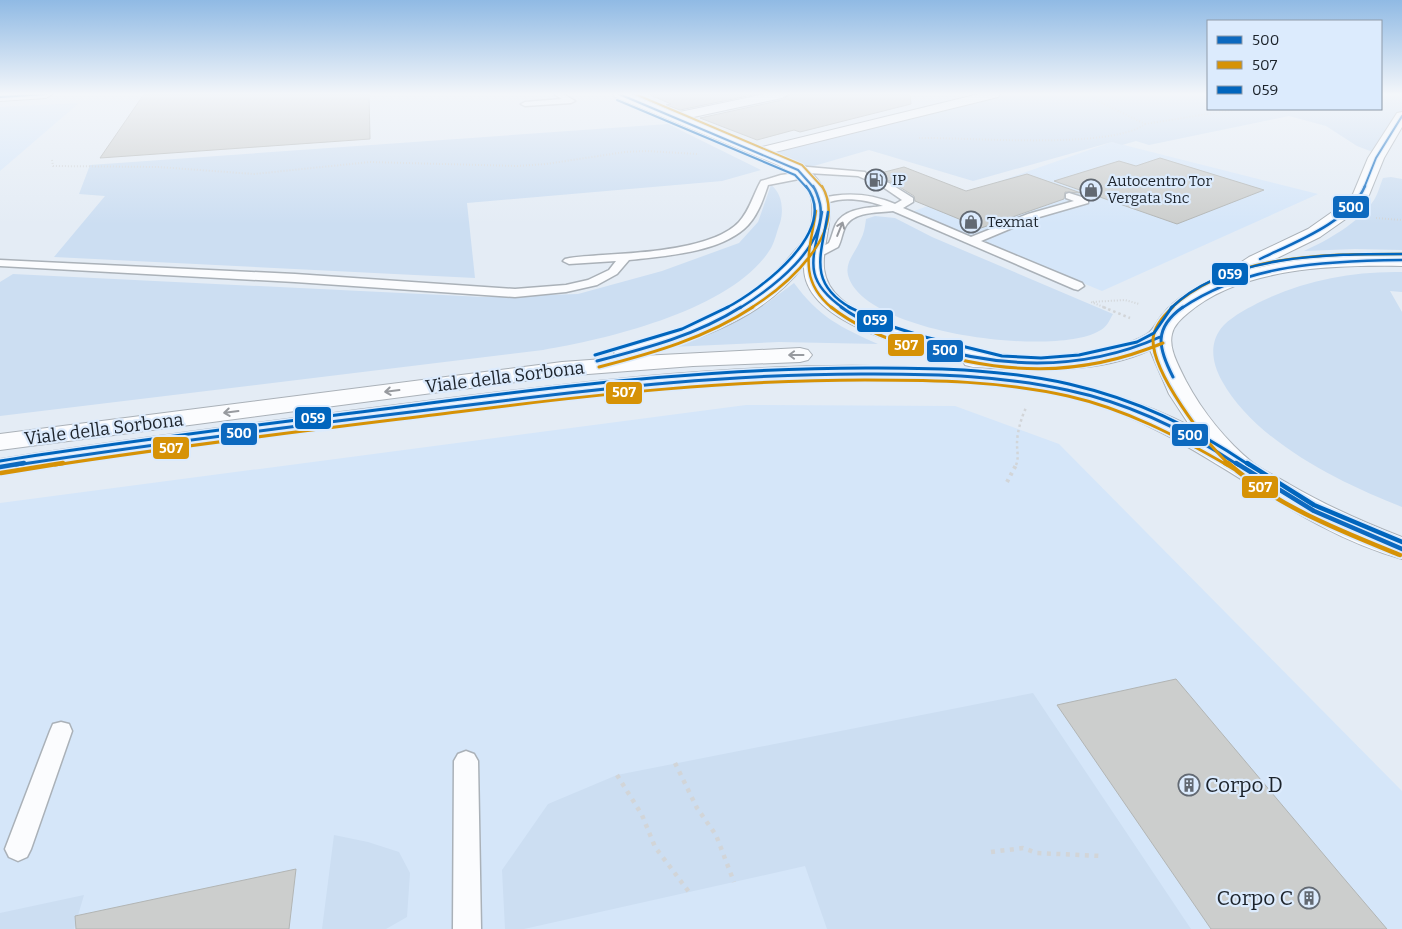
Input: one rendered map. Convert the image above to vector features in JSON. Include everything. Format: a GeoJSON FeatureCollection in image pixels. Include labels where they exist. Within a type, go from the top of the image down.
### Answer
{"type":"FeatureCollection","features":[{"type":"Feature","properties":{"kind":"street"},"geometry":{"type":"LineString","coordinates":[[724,137],[801,172],[817,188],[822,201],[821,221],[813,268],[820,288],[831,300],[848,313],[902,337],[1002,362]]}},
{"type":"Feature","properties":{"kind":"street"},"geometry":{"type":"LineString","coordinates":[[759,152],[818,137]]}},
{"type":"Feature","properties":{"kind":"street"},"geometry":{"type":"LineString","coordinates":[[1221,284],[1256,261],[1314,233],[1351,208],[1361,195],[1376,158],[1389,137]]}},
{"type":"Feature","properties":{"kind":"street"},"geometry":{"type":"LineString","coordinates":[[562,369],[631,352],[712,323],[768,292],[816,246]]}},
{"type":"Feature","properties":{"kind":"street"},"geometry":{"type":"LineString","coordinates":[[1402,260],[1358,261],[1299,267],[1265,272],[1221,284],[1203,292],[1176,311],[1167,322],[1160,337],[1165,362],[1181,394],[1197,418],[1238,464],[1304,506],[1352,529],[1402,549]]}},
{"type":"Feature","properties":{"kind":"street","name":"Viale della Sorbona"},"geometry":{"type":"LineString","coordinates":[[0,442],[562,369],[693,359],[797,355],[915,357],[1052,363],[1097,358],[1126,352],[1160,337]]}},
{"type":"Feature","properties":{"kind":"street","name":"Viale della Sorbona"},"geometry":{"type":"LineString","coordinates":[[0,467],[144,446],[541,395],[681,380],[795,374],[870,373],[975,377],[1073,390],[1140,411],[1179,429],[1238,464]]}},
{"type":"Feature","properties":{"kind":"lane"},"geometry":{"type":"LineString","coordinates":[[569,261],[661,253],[728,235],[741,226],[748,218],[759,198],[764,183],[801,172],[862,174],[862,176],[869,180],[886,185],[909,200],[906,204],[871,210],[847,218],[841,225],[834,245],[816,246]]}},
{"type":"Feature","properties":{"kind":"lane"},"geometry":{"type":"LineString","coordinates":[[970,241],[1032,216],[1084,202],[1069,196]]}},
{"type":"Feature","properties":{"kind":"lane"},"geometry":{"type":"LineString","coordinates":[[822,201],[840,198],[874,199],[1078,286]]}},
{"type":"Feature","properties":{"kind":"lane"},"geometry":{"type":"LineString","coordinates":[[822,201],[845,207],[871,210]]}},
{"type":"Feature","properties":{"kind":"lane"},"geometry":{"type":"LineString","coordinates":[[0,263],[295,278],[515,292],[573,287],[601,279],[613,272],[625,257]]}},
{"type":"Feature","properties":{"kind":"lane"},"geometry":{"type":"LineString","coordinates":[[18,849],[40,794],[61,731]]}},
{"type":"Feature","properties":{"kind":"lane"},"geometry":{"type":"LineString","coordinates":[[466,760],[467,929]]}},
{"type":"Feature","properties":{"kind":"path"},"geometry":{"type":"LineString","coordinates":[[913,138],[942,137]]}},
{"type":"Feature","properties":{"kind":"path"},"geometry":{"type":"LineString","coordinates":[[963,137],[1019,141],[1089,137]]}},
{"type":"Feature","properties":{"kind":"path"},"geometry":{"type":"LineString","coordinates":[[52,160],[53,166],[160,167],[254,174],[370,162],[517,166],[546,164],[632,152],[702,154]]}},
{"type":"Feature","properties":{"kind":"path"},"geometry":{"type":"LineString","coordinates":[[1373,218],[1402,220]]}},
{"type":"Feature","properties":{"kind":"path"},"geometry":{"type":"LineString","coordinates":[[1130,318],[1099,307],[1091,302],[1125,300],[1139,304]]}},
{"type":"Feature","properties":{"kind":"path"},"geometry":{"type":"LineString","coordinates":[[1007,482],[1018,461],[1016,441],[1019,436],[1021,418],[1036,384]]}},
{"type":"Feature","properties":{"kind":"path"},"geometry":{"type":"LineString","coordinates":[[676,763],[698,808],[716,835],[734,882]]}},
{"type":"Feature","properties":{"kind":"path"},"geometry":{"type":"LineString","coordinates":[[617,774],[642,815],[656,847],[689,892]]}},
{"type":"Feature","properties":{"kind":"path"},"geometry":{"type":"LineString","coordinates":[[991,852],[1023,848],[1037,853],[1102,856]]}},
{"type":"Feature","properties":{"kind":"shaded area"},"geometry":{"type":"Polygon","coordinates":[[[0,137],[39,137],[0,171],[0,137]]]}},
{"type":"Feature","properties":{"kind":"shaded area"},"geometry":{"type":"Polygon","coordinates":[[[480,137],[695,137],[761,170],[722,181],[467,203],[475,278],[54,257],[105,196],[79,194],[90,165],[480,137]]]}},
{"type":"Feature","properties":{"kind":"shaded area"},"geometry":{"type":"Polygon","coordinates":[[[831,137],[1186,137],[1149,145],[1136,141],[1122,145],[1112,142],[973,181],[869,150],[807,168],[772,152],[831,137]]]}},
{"type":"Feature","properties":{"kind":"shaded area"},"geometry":{"type":"Polygon","coordinates":[[[1344,137],[1389,137],[1378,154],[1357,146],[1344,137]]]}},
{"type":"Feature","properties":{"kind":"shaded area"},"geometry":{"type":"Polygon","coordinates":[[[1112,142],[1318,194],[1102,291],[911,212],[1112,142]]]}},
{"type":"Feature","properties":{"kind":"shaded area"},"geometry":{"type":"Polygon","coordinates":[[[1383,178],[1402,179],[1402,250],[1304,251],[1323,242],[1352,223],[1374,200],[1383,178]]]}},
{"type":"Feature","properties":{"kind":"shaded area"},"geometry":{"type":"Polygon","coordinates":[[[771,185],[780,197],[782,207],[781,218],[771,248],[754,269],[729,288],[700,304],[668,318],[635,329],[543,350],[0,416],[0,282],[13,274],[483,297],[578,294],[662,271],[739,243],[758,222],[771,185]]]}},
{"type":"Feature","properties":{"kind":"shaded area"},"geometry":{"type":"Polygon","coordinates":[[[875,216],[895,218],[932,237],[1113,314],[1106,326],[1099,331],[1076,338],[1043,342],[963,335],[922,326],[887,312],[861,295],[848,275],[847,270],[865,228],[866,219],[875,216]]]}},
{"type":"Feature","properties":{"kind":"shaded area"},"geometry":{"type":"Polygon","coordinates":[[[1402,272],[1402,292],[1390,291],[1402,312],[1402,507],[1352,486],[1301,458],[1277,441],[1255,423],[1237,403],[1222,381],[1213,353],[1216,338],[1224,325],[1237,315],[1262,301],[1296,287],[1330,278],[1366,273],[1402,272]]]}},
{"type":"Feature","properties":{"kind":"shaded area"},"geometry":{"type":"Polygon","coordinates":[[[794,283],[812,304],[831,320],[878,344],[779,342],[671,347],[747,315],[794,283]]]}},
{"type":"Feature","properties":{"kind":"shaded area"},"geometry":{"type":"Polygon","coordinates":[[[746,405],[955,406],[1059,444],[1402,791],[1402,929],[0,929],[0,503],[746,405]]]}},
{"type":"Feature","properties":{"kind":"shaded area"},"geometry":{"type":"Polygon","coordinates":[[[1033,693],[1191,929],[827,929],[805,866],[524,929],[505,929],[502,870],[548,804],[617,775],[1033,693]]]}},
{"type":"Feature","properties":{"kind":"shaded area"},"geometry":{"type":"Polygon","coordinates":[[[334,835],[368,842],[399,852],[410,873],[407,917],[386,929],[322,929],[334,835]]]}},
{"type":"Feature","properties":{"kind":"shaded area"},"geometry":{"type":"Polygon","coordinates":[[[84,895],[74,929],[0,929],[0,913],[84,895]]]}},
{"type":"Feature","properties":{"kind":"building"},"geometry":{"type":"Polygon","coordinates":[[[114,137],[370,137],[370,139],[100,158],[114,137]]]}},
{"type":"Feature","properties":{"kind":"building"},"geometry":{"type":"Polygon","coordinates":[[[750,137],[767,137],[757,140],[750,137]]]}},
{"type":"Feature","properties":{"kind":"building"},"geometry":{"type":"Polygon","coordinates":[[[1160,158],[1264,190],[1177,224],[1054,181],[1119,161],[1136,166],[1160,158]]]}},
{"type":"Feature","properties":{"kind":"building"},"geometry":{"type":"Polygon","coordinates":[[[904,167],[966,191],[1027,174],[1081,193],[1065,192],[1064,199],[981,228],[915,201],[914,196],[890,181],[873,175],[904,167]]]}},
{"type":"Feature","properties":{"kind":"building","name":"Corpo D"},"geometry":{"type":"Polygon","coordinates":[[[1176,679],[1387,929],[1211,929],[1057,705],[1176,679]]]}},
{"type":"Feature","properties":{"kind":"building"},"geometry":{"type":"Polygon","coordinates":[[[296,869],[289,929],[76,929],[75,916],[296,869]]]}},
{"type":"Feature","properties":{"kind":"transit line","name":"059"},"geometry":{"type":"LineString","coordinates":[[595,355],[682,329],[735,303],[759,287],[781,267],[809,235],[813,226],[816,208],[814,199],[804,183],[795,175],[706,137]]}},
{"type":"Feature","properties":{"kind":"transit line","name":"500"},"geometry":{"type":"LineString","coordinates":[[597,361],[682,336],[730,314],[778,281],[799,260],[815,237],[822,214],[817,192],[798,170],[721,137]]}},
{"type":"Feature","properties":{"kind":"transit line","name":"507"},"geometry":{"type":"LineString","coordinates":[[599,367],[686,342],[736,318],[761,302],[786,282],[807,260],[823,237],[829,212],[823,188],[802,165],[737,137]]}},
{"type":"Feature","properties":{"kind":"transit line","name":"500"},"geometry":{"type":"LineString","coordinates":[[1260,259],[1314,233],[1351,207],[1361,195],[1376,158],[1389,137]]}},
{"type":"Feature","properties":{"kind":"transit line","name":"507"},"geometry":{"type":"LineString","coordinates":[[816,211],[808,255],[811,282],[823,301],[843,317],[869,331],[898,343],[985,365],[1021,370],[1077,368],[1127,357],[1163,343]]}},
{"type":"Feature","properties":{"kind":"transit line","name":"500"},"geometry":{"type":"LineString","coordinates":[[822,212],[813,257],[814,275],[817,283],[831,300],[852,315],[877,328],[906,339],[935,348],[990,360],[1039,364],[1102,357],[1126,351],[1160,337]]}},
{"type":"Feature","properties":{"kind":"transit line","name":"059"},"geometry":{"type":"LineString","coordinates":[[828,212],[819,254],[819,263],[822,279],[832,294],[864,316],[884,324],[925,337],[1002,356],[1041,358],[1067,356],[1092,353],[1137,342],[1154,333],[1171,308],[1192,292],[1215,280],[1266,264],[1322,256],[1402,254]]}},
{"type":"Feature","properties":{"kind":"transit line","name":"507"},"geometry":{"type":"LineString","coordinates":[[1400,555],[1352,535],[1307,513],[1238,472],[1208,442],[1183,408],[1160,366],[1155,353],[1153,339],[1155,329],[1160,320],[1177,303],[1200,287],[1226,275],[1284,260],[1345,255],[1402,254]]}},
{"type":"Feature","properties":{"kind":"transit line","name":"500"},"geometry":{"type":"LineString","coordinates":[[1173,377],[1161,351],[1160,339],[1162,330],[1179,310],[1202,294],[1228,282],[1286,267],[1346,261],[1402,260]]}},
{"type":"Feature","properties":{"kind":"transit line","name":"059"},"geometry":{"type":"LineString","coordinates":[[0,461],[212,431],[604,382],[783,369],[903,368],[974,371],[1021,375],[1067,383],[1139,404],[1174,419],[1200,434],[1314,505],[1402,542]]}},
{"type":"Feature","properties":{"kind":"transit line","name":"500"},"geometry":{"type":"LineString","coordinates":[[0,467],[319,423],[544,395],[664,383],[783,375],[903,374],[950,376],[1044,385],[1090,395],[1139,411],[1185,432],[1314,511],[1402,549]]}},
{"type":"Feature","properties":{"kind":"transit line","name":"507"},"geometry":{"type":"LineString","coordinates":[[1,473],[117,455],[569,398],[727,384],[833,380],[955,382],[1023,388],[1068,396],[1112,409],[1154,426],[1195,446],[1235,469]]}},
{"type":"Feature","properties":{"kind":"place","name":"IP"},"geometry":{"type":"Point","coordinates":[876,180]}},
{"type":"Feature","properties":{"kind":"place","name":"Autocentro Tor Vergata Snc"},"geometry":{"type":"Point","coordinates":[1091,190]}},
{"type":"Feature","properties":{"kind":"place","name":"Texmat"},"geometry":{"type":"Point","coordinates":[971,222]}},
{"type":"Feature","properties":{"kind":"place","name":"Corpo D"},"geometry":{"type":"Point","coordinates":[1189,785]}},
{"type":"Feature","properties":{"kind":"place","name":"Corpo C"},"geometry":{"type":"Point","coordinates":[1309,898]}}]}
